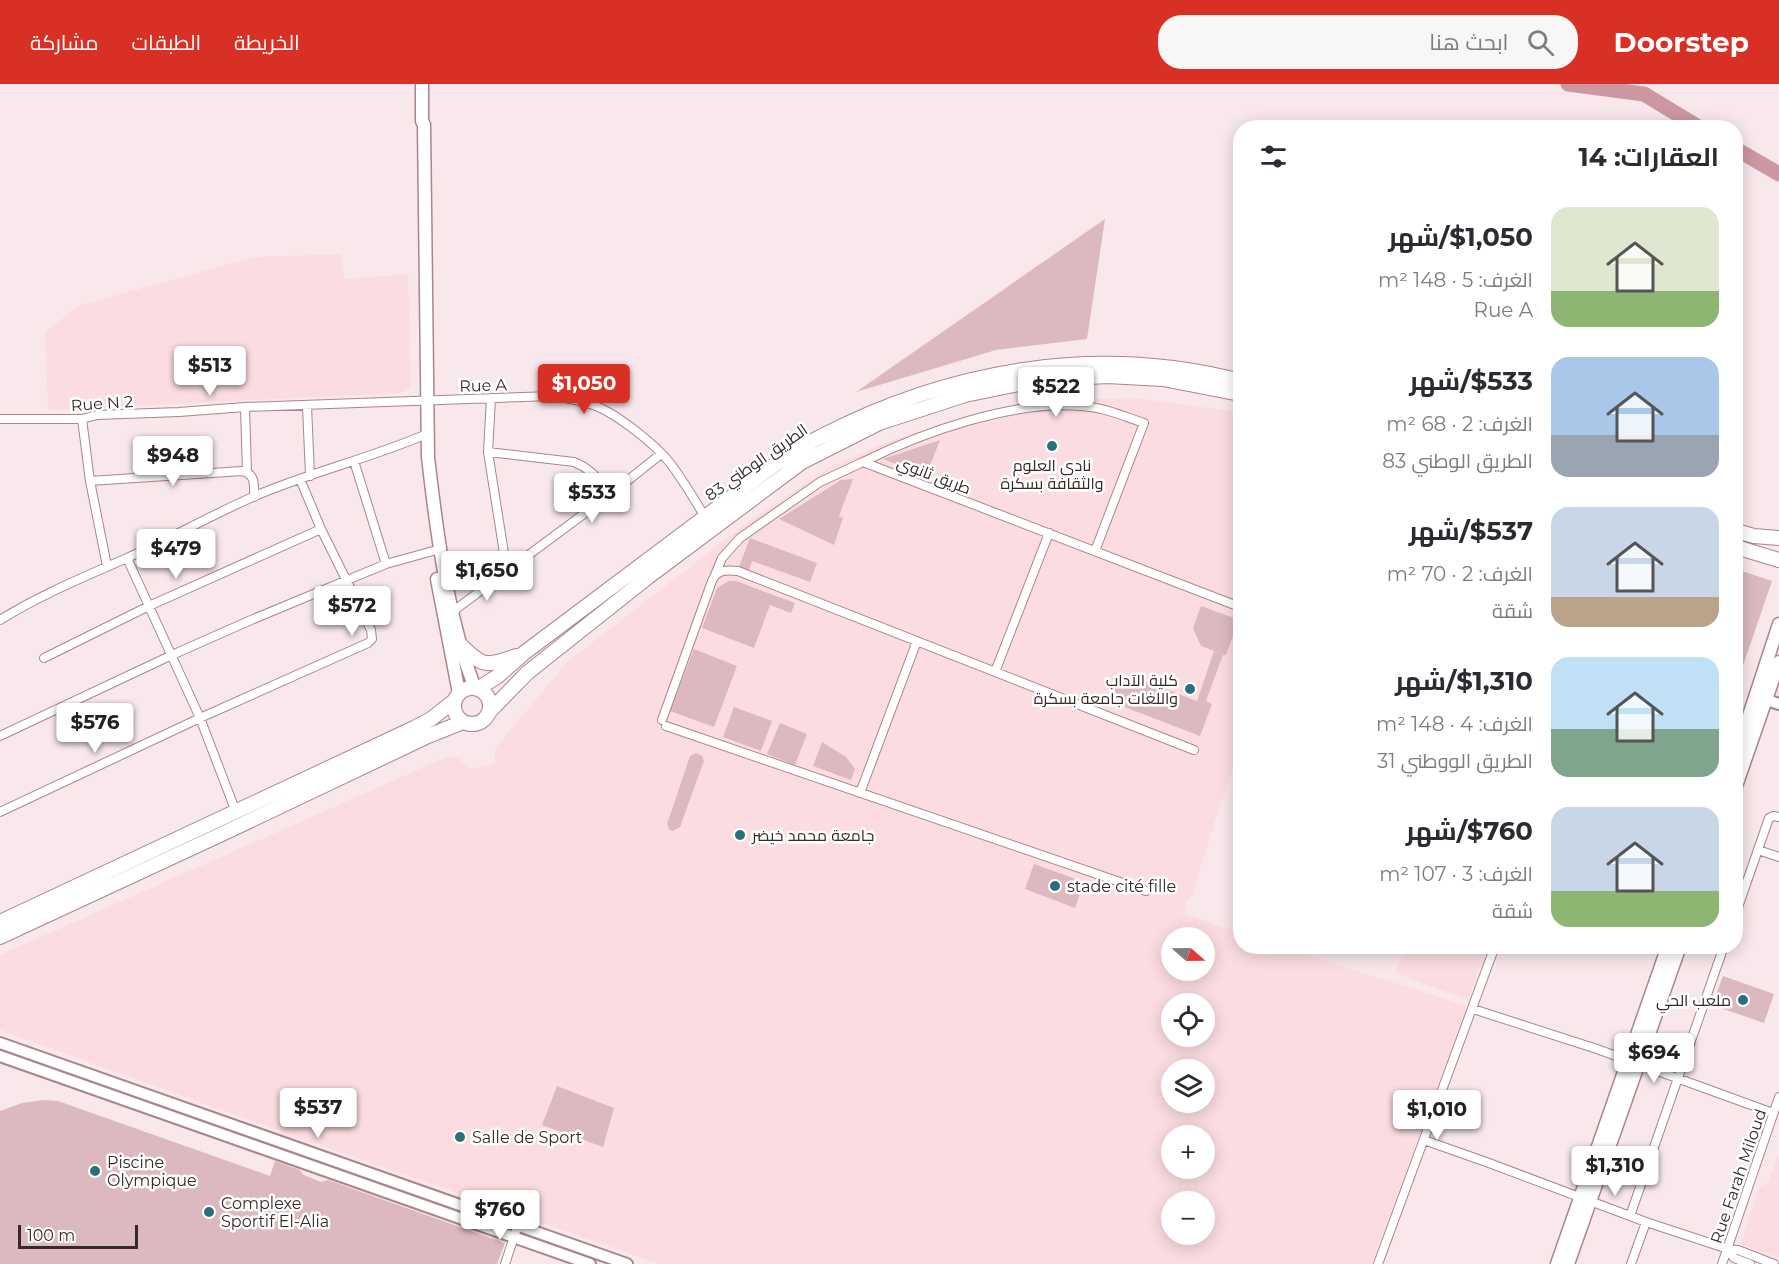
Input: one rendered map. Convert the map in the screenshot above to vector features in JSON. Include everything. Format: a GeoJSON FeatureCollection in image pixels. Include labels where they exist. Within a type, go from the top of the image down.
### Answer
{"type":"FeatureCollection","features":[{"type":"Feature","properties":{"kind":"highway","name":"الطريق الوطني 83"},"geometry":{"type":"LineString","coordinates":[[477,688],[498,676],[524,653],[777,463],[818,438],[888,406],[957,384],[1010,373],[1074,364],[1145,364],[1192,370],[1233,379]]}},
{"type":"Feature","properties":{"kind":"highway","name":"الطريق الوطني 83"},"geometry":{"type":"LineString","coordinates":[[490,711],[526,673],[648,577],[793,468],[879,423],[965,395],[1038,380],[1107,376],[1163,379],[1233,393]]}},
{"type":"Feature","properties":{"kind":"highway"},"geometry":{"type":"LineString","coordinates":[[1743,533],[1779,538]]}},
{"type":"Feature","properties":{"kind":"highway"},"geometry":{"type":"LineString","coordinates":[[1743,549],[1779,560]]}},
{"type":"Feature","properties":{"kind":"highway"},"geometry":{"type":"LineString","coordinates":[[460,644],[474,659],[486,663],[496,664],[524,653]]}},
{"type":"Feature","properties":{"kind":"highway"},"geometry":{"type":"LineString","coordinates":[[0,922],[423,724],[466,688],[477,688],[487,695],[490,711],[477,724],[464,722],[454,712],[456,697]]}},
{"type":"Feature","properties":{"kind":"highway"},"geometry":{"type":"LineString","coordinates":[[0,937],[428,736],[464,722]]}},
{"type":"Feature","properties":{"kind":"main road"},"geometry":{"type":"LineString","coordinates":[[422,84],[422,121],[419,125],[424,401],[429,458],[433,501],[452,612],[460,644],[477,688]]}},
{"type":"Feature","properties":{"kind":"main road"},"geometry":{"type":"LineString","coordinates":[[424,401],[422,436],[424,487],[456,697]]}},
{"type":"Feature","properties":{"kind":"main road"},"geometry":{"type":"LineString","coordinates":[[1743,764],[1766,691],[1779,624]]}},
{"type":"Feature","properties":{"kind":"main road"},"geometry":{"type":"LineString","coordinates":[[1743,740],[1779,662]]}},
{"type":"Feature","properties":{"kind":"main road"},"geometry":{"type":"LineString","coordinates":[[1766,691],[1779,704]]}},
{"type":"Feature","properties":{"kind":"main road"},"geometry":{"type":"LineString","coordinates":[[1557,1264],[1585,1199],[1633,1062],[1666,954]]}},
{"type":"Feature","properties":{"kind":"main road"},"geometry":{"type":"LineString","coordinates":[[1633,1062],[1677,954]]}},
{"type":"Feature","properties":{"kind":"main road"},"geometry":{"type":"LineString","coordinates":[[0,1043],[627,1264]]}},
{"type":"Feature","properties":{"kind":"main road"},"geometry":{"type":"LineString","coordinates":[[0,1056],[590,1264]]}},
{"type":"Feature","properties":{"kind":"main road"},"geometry":{"type":"LineString","coordinates":[[1568,1264],[1585,1199]]}},
{"type":"Feature","properties":{"kind":"street","name":"Rue A"},"geometry":{"type":"LineString","coordinates":[[424,401],[552,396],[595,405],[623,422],[662,454],[705,517]]}},
{"type":"Feature","properties":{"kind":"street"},"geometry":{"type":"LineString","coordinates":[[491,398],[488,452],[507,572]]}},
{"type":"Feature","properties":{"kind":"street","name":"Rue N 2"},"geometry":{"type":"LineString","coordinates":[[0,419],[82,418],[97,415],[245,407],[424,401]]}},
{"type":"Feature","properties":{"kind":"street"},"geometry":{"type":"LineString","coordinates":[[307,406],[310,476]]}},
{"type":"Feature","properties":{"kind":"street"},"geometry":{"type":"LineString","coordinates":[[1095,551],[1144,423],[1107,410],[1090,407],[1040,406],[978,418],[923,436],[820,482],[741,538],[722,558],[664,723],[1146,891]]}},
{"type":"Feature","properties":{"kind":"street"},"geometry":{"type":"LineString","coordinates":[[245,407],[247,472]]}},
{"type":"Feature","properties":{"kind":"street"},"geometry":{"type":"LineString","coordinates":[[82,418],[90,481],[107,566]]}},
{"type":"Feature","properties":{"kind":"street"},"geometry":{"type":"LineString","coordinates":[[0,620],[28,603],[254,496],[422,436]]}},
{"type":"Feature","properties":{"kind":"street"},"geometry":{"type":"LineString","coordinates":[[488,452],[574,462],[591,471],[612,493]]}},
{"type":"Feature","properties":{"kind":"street"},"geometry":{"type":"LineString","coordinates":[[452,612],[662,454]]}},
{"type":"Feature","properties":{"kind":"street"},"geometry":{"type":"LineString","coordinates":[[354,461],[386,564]]}},
{"type":"Feature","properties":{"kind":"street","name":"طريق ثانوي"},"geometry":{"type":"LineString","coordinates":[[863,462],[1233,604]]}},
{"type":"Feature","properties":{"kind":"street"},"geometry":{"type":"LineString","coordinates":[[90,481],[237,470],[247,472],[252,476],[254,496]]}},
{"type":"Feature","properties":{"kind":"street"},"geometry":{"type":"LineString","coordinates":[[0,812],[200,718],[368,644],[372,639],[372,633],[321,530],[300,479]]}},
{"type":"Feature","properties":{"kind":"street"},"geometry":{"type":"LineString","coordinates":[[44,658],[149,606],[321,530]]}},
{"type":"Feature","properties":{"kind":"street"},"geometry":{"type":"LineString","coordinates":[[994,672],[1049,533]]}},
{"type":"Feature","properties":{"kind":"street"},"geometry":{"type":"LineString","coordinates":[[0,736],[172,655],[347,580],[386,564],[433,551]]}},
{"type":"Feature","properties":{"kind":"street"},"geometry":{"type":"LineString","coordinates":[[127,558],[200,718],[236,812]]}},
{"type":"Feature","properties":{"kind":"street"},"geometry":{"type":"LineString","coordinates":[[715,575],[725,570],[738,571],[1194,750]]}},
{"type":"Feature","properties":{"kind":"street"},"geometry":{"type":"LineString","coordinates":[[860,793],[917,641]]}},
{"type":"Feature","properties":{"kind":"street"},"geometry":{"type":"LineString","coordinates":[[1743,893],[1769,818],[1779,817]]}},
{"type":"Feature","properties":{"kind":"street"},"geometry":{"type":"LineString","coordinates":[[1758,850],[1779,857]]}},
{"type":"Feature","properties":{"kind":"street"},"geometry":{"type":"LineString","coordinates":[[1378,1264],[1492,954]]}},
{"type":"Feature","properties":{"kind":"street"},"geometry":{"type":"LineString","coordinates":[[1630,1216],[1721,954]]}},
{"type":"Feature","properties":{"kind":"street"},"geometry":{"type":"LineString","coordinates":[[1473,1009],[1633,1062],[1773,1113]]}},
{"type":"Feature","properties":{"kind":"street","name":"Rue Farah Miloud"},"geometry":{"type":"LineString","coordinates":[[1722,1264],[1779,1097]]}},
{"type":"Feature","properties":{"kind":"street"},"geometry":{"type":"LineString","coordinates":[[1424,1140],[1646,1222],[1728,1249],[1738,1250],[1774,1264]]}},
{"type":"Feature","properties":{"kind":"street"},"geometry":{"type":"LineString","coordinates":[[1631,1264],[1646,1222]]}},
{"type":"Feature","properties":{"kind":"street"},"geometry":{"type":"LineString","coordinates":[[505,1264],[518,1225]]}},
{"type":"Feature","properties":{"kind":"street"},"geometry":{"type":"LineString","coordinates":[[1728,1249],[1734,1258],[1749,1264]]}},
{"type":"Feature","properties":{"kind":"shaded area"},"geometry":{"type":"Polygon","coordinates":[[[1105,219],[1087,339],[996,350],[856,392],[1105,219]]]}},
{"type":"Feature","properties":{"kind":"shaded area"},"geometry":{"type":"Polygon","coordinates":[[[341,254],[345,279],[408,274],[411,387],[407,390],[400,393],[48,410],[45,331],[81,305],[255,257],[341,254]]]}},
{"type":"Feature","properties":{"kind":"shaded area","name":"جامعة محمد خيضر"},"geometry":{"type":"Polygon","coordinates":[[[1134,398],[1233,413],[1233,768],[1192,896],[1188,898],[1183,913],[1233,931],[1233,954],[1305,954],[1467,1006],[1372,1264],[659,1264],[0,1030],[0,955],[446,757],[460,759],[468,769],[495,764],[495,750],[498,745],[567,662],[748,522],[833,465],[895,439],[978,414],[1055,400],[1134,398]]]}},
{"type":"Feature","properties":{"kind":"shaded area"},"geometry":{"type":"Polygon","coordinates":[[[940,440],[926,476],[883,459],[940,440]]]}},
{"type":"Feature","properties":{"kind":"shaded area"},"geometry":{"type":"Polygon","coordinates":[[[853,479],[839,516],[843,518],[834,545],[779,519],[841,480],[853,479]]]}},
{"type":"Feature","properties":{"kind":"shaded area"},"geometry":{"type":"Polygon","coordinates":[[[750,538],[817,563],[810,582],[752,561],[749,570],[739,567],[750,538]]]}},
{"type":"Feature","properties":{"kind":"shaded area"},"geometry":{"type":"Polygon","coordinates":[[[1743,571],[1772,581],[1743,666],[1743,571]]]}},
{"type":"Feature","properties":{"kind":"shaded area"},"geometry":{"type":"Polygon","coordinates":[[[729,581],[736,581],[795,603],[791,613],[770,605],[754,648],[702,628],[717,588],[729,581]]]}},
{"type":"Feature","properties":{"kind":"shaded area"},"geometry":{"type":"Polygon","coordinates":[[[1201,606],[1233,618],[1233,636],[1226,655],[1223,655],[1206,701],[1212,704],[1200,736],[1109,701],[1114,685],[1131,676],[1197,701],[1214,651],[1201,646],[1193,628],[1201,606]]]}},
{"type":"Feature","properties":{"kind":"shaded area"},"geometry":{"type":"Polygon","coordinates":[[[694,649],[737,666],[714,727],[670,711],[694,649]]]}},
{"type":"Feature","properties":{"kind":"shaded area"},"geometry":{"type":"Polygon","coordinates":[[[734,707],[772,721],[761,751],[723,737],[734,707]]]}},
{"type":"Feature","properties":{"kind":"shaded area"},"geometry":{"type":"Polygon","coordinates":[[[780,723],[807,734],[795,765],[767,754],[780,723]]]}},
{"type":"Feature","properties":{"kind":"shaded area"},"geometry":{"type":"Polygon","coordinates":[[[822,742],[846,757],[855,769],[851,780],[813,766],[822,742]]]}},
{"type":"Feature","properties":{"kind":"shaded area"},"geometry":{"type":"Polygon","coordinates":[[[696,753],[702,756],[704,761],[680,827],[672,831],[667,824],[690,756],[696,753]]]}},
{"type":"Feature","properties":{"kind":"shaded area","name":"stade cité fille"},"geometry":{"type":"Polygon","coordinates":[[[1034,864],[1084,882],[1075,908],[1025,889],[1034,864]]]}},
{"type":"Feature","properties":{"kind":"shaded area"},"geometry":{"type":"Polygon","coordinates":[[[1402,954],[1485,954],[1468,1000],[1395,973],[1402,954]]]}},
{"type":"Feature","properties":{"kind":"shaded area","name":"ملعب الحي"},"geometry":{"type":"Polygon","coordinates":[[[1723,976],[1774,994],[1764,1023],[1712,1005],[1723,976]]]}},
{"type":"Feature","properties":{"kind":"shaded area"},"geometry":{"type":"Polygon","coordinates":[[[557,1086],[614,1108],[603,1147],[542,1125],[557,1086]]]}},
{"type":"Feature","properties":{"kind":"shaded area","name":"Complexe Sportif El-Alia"},"geometry":{"type":"Polygon","coordinates":[[[58,1101],[270,1176],[275,1161],[300,1170],[304,1175],[321,1182],[328,1180],[505,1243],[497,1264],[0,1264],[0,1111],[22,1103],[58,1101]]]}},
{"type":"Feature","properties":{"kind":"shaded area"},"geometry":{"type":"Polygon","coordinates":[[[1779,1153],[1779,1258],[1740,1244],[1760,1186],[1768,1183],[1779,1153]]]}},
{"type":"Feature","properties":{"kind":"waterway"},"geometry":{"type":"LineString","coordinates":[[1568,84],[1644,94],[1687,120]]}},
{"type":"Feature","properties":{"kind":"waterway"},"geometry":{"type":"LineString","coordinates":[[1743,153],[1779,174]]}},
{"type":"Feature","properties":{"kind":"place","name":"نادي العلوم والثقافة بسكرة"},"geometry":{"type":"Point","coordinates":[1052,446]}},
{"type":"Feature","properties":{"kind":"place","name":"كلية الآداب واللغات جامعة بسكرة"},"geometry":{"type":"Point","coordinates":[1190,689]}},
{"type":"Feature","properties":{"kind":"place","name":"جامعة محمد خيضر"},"geometry":{"type":"Point","coordinates":[740,835]}},
{"type":"Feature","properties":{"kind":"place","name":"stade cité fille"},"geometry":{"type":"Point","coordinates":[1055,886]}},
{"type":"Feature","properties":{"kind":"place","name":"ملعب الحي"},"geometry":{"type":"Point","coordinates":[1743,1000]}},
{"type":"Feature","properties":{"kind":"place","name":"Salle de Sport"},"geometry":{"type":"Point","coordinates":[460,1137]}},
{"type":"Feature","properties":{"kind":"place","name":"Piscine Olympique"},"geometry":{"type":"Point","coordinates":[95,1171]}},
{"type":"Feature","properties":{"kind":"place","name":"Complexe Sportif El-Alia"},"geometry":{"type":"Point","coordinates":[209,1212]}}]}
